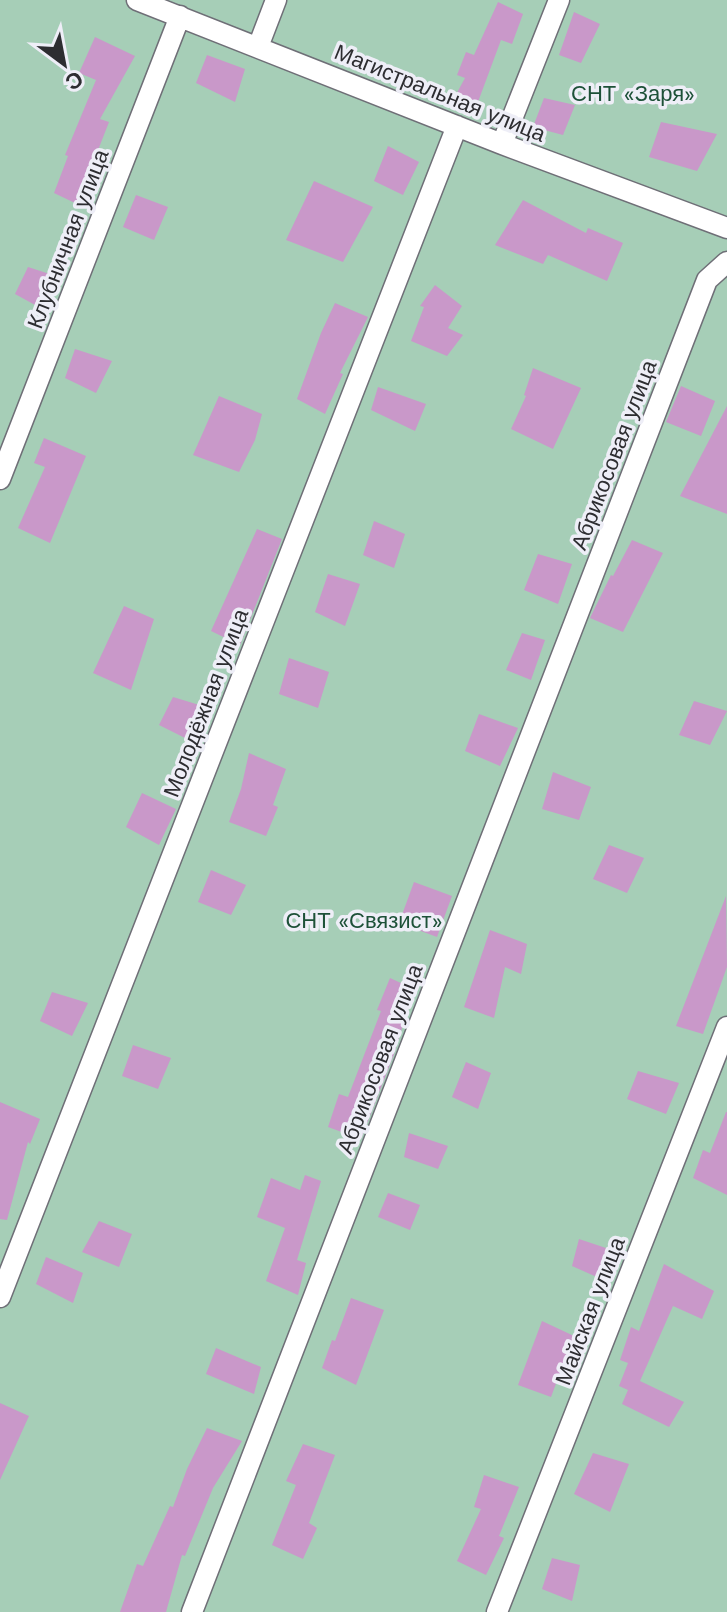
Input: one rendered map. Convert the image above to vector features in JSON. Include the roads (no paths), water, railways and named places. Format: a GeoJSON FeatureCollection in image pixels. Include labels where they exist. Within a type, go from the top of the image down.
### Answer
{"type":"FeatureCollection","features":[{"type":"Feature","properties":{"kind":"street","name":"Магистральная улица"},"geometry":{"type":"LineString","coordinates":[[137,0],[502,144],[727,228]]}},
{"type":"Feature","properties":{"kind":"street"},"geometry":{"type":"LineString","coordinates":[[258,47],[276,0]]}},
{"type":"Feature","properties":{"kind":"street"},"geometry":{"type":"LineString","coordinates":[[502,144],[559,0]]}},
{"type":"Feature","properties":{"kind":"street","name":"Клубничная улица"},"geometry":{"type":"LineString","coordinates":[[0,479],[180,16]]}},
{"type":"Feature","properties":{"kind":"street","name":"Молодёжная улица"},"geometry":{"type":"LineString","coordinates":[[0,1297],[457,126]]}},
{"type":"Feature","properties":{"kind":"street","name":"Абрикосовая улица"},"geometry":{"type":"LineString","coordinates":[[192,1612],[707,280],[727,262]]}},
{"type":"Feature","properties":{"kind":"street","name":"Майская улица"},"geometry":{"type":"LineString","coordinates":[[497,1612],[727,1027]]}},
{"type":"Feature","properties":{"kind":"park label","name":"СНТ «Заря»"},"geometry":{"type":"Point","coordinates":[633,93]}},
{"type":"Feature","properties":{"kind":"park label","name":"СНТ «Связист»"},"geometry":{"type":"Point","coordinates":[364,920]}}]}
